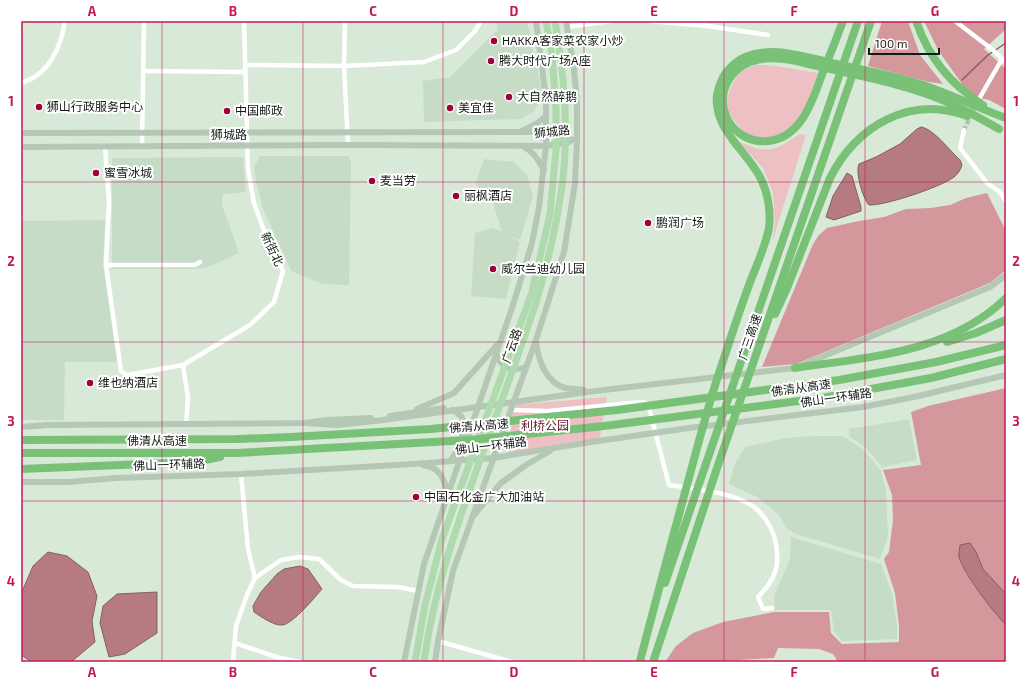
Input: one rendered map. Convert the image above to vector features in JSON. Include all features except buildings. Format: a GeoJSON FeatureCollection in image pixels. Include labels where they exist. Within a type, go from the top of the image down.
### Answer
{"type":"FeatureCollection","features":[{"type":"Feature","properties":{"kind":"highway"},"geometry":{"type":"LineString","coordinates":[[817,63],[768,58],[749,62],[741,66],[729,79],[724,91],[723,105],[728,121],[739,133],[753,140],[771,141],[788,134],[802,120],[808,109],[843,21]]}},
{"type":"Feature","properties":{"kind":"highway","name":"广三高速"},"geometry":{"type":"LineString","coordinates":[[640,661],[704,466],[858,21]]}},
{"type":"Feature","properties":{"kind":"highway","name":"广三高速"},"geometry":{"type":"LineString","coordinates":[[653,662],[717,468],[758,353],[871,21]]}},
{"type":"Feature","properties":{"kind":"highway"},"geometry":{"type":"LineString","coordinates":[[916,21],[925,44],[941,70],[964,92],[1004,118]]}},
{"type":"Feature","properties":{"kind":"highway"},"geometry":{"type":"LineString","coordinates":[[640,661],[668,551],[715,386],[730,337],[766,238],[770,217],[768,198],[762,181],[720,120],[717,108],[718,89],[721,80],[731,66],[744,57],[754,54],[776,52],[878,77],[916,83],[1004,118]]}},
{"type":"Feature","properties":{"kind":"highway"},"geometry":{"type":"LineString","coordinates":[[878,77],[958,107],[1003,130]]}},
{"type":"Feature","properties":{"kind":"highway"},"geometry":{"type":"LineString","coordinates":[[758,353],[787,288],[830,178],[844,154],[861,137],[870,129],[890,118],[912,111],[928,109],[943,109],[954,112],[1003,130]]}},
{"type":"Feature","properties":{"kind":"highway"},"geometry":{"type":"LineString","coordinates":[[929,344],[950,336],[969,326],[991,312],[1004,300]]}},
{"type":"Feature","properties":{"kind":"highway"},"geometry":{"type":"LineString","coordinates":[[795,368],[941,343],[966,336],[1006,320]]}},
{"type":"Feature","properties":{"kind":"highway"},"geometry":{"type":"LineString","coordinates":[[905,369],[1006,340]]}},
{"type":"Feature","properties":{"kind":"highway","name":"佛清从高速"},"geometry":{"type":"LineString","coordinates":[[21,440],[238,439],[290,437],[409,430],[543,418],[648,406],[839,380],[905,369],[1006,345]]}},
{"type":"Feature","properties":{"kind":"highway","name":"佛清从高速"},"geometry":{"type":"LineString","coordinates":[[21,453],[237,453],[469,440],[604,426],[822,398],[931,378],[1006,359]]}},
{"type":"Feature","properties":{"kind":"highway"},"geometry":{"type":"LineString","coordinates":[[21,469],[195,462],[237,453]]}},
{"type":"Feature","properties":{"kind":"main road","name":"广云路"},"geometry":{"type":"LineString","coordinates":[[404,662],[424,564],[501,341],[532,242],[539,207],[546,146],[544,84],[536,21]]}},
{"type":"Feature","properties":{"kind":"main road","name":"广云路"},"geometry":{"type":"LineString","coordinates":[[415,662],[425,605],[442,540],[532,292],[550,214],[556,150],[556,91],[546,21]]}},
{"type":"Feature","properties":{"kind":"main road","name":"广云路"},"geometry":{"type":"LineString","coordinates":[[424,662],[436,596],[449,549],[525,334],[547,266],[563,178],[565,129],[563,86],[555,21]]}},
{"type":"Feature","properties":{"kind":"main road","name":"广云路"},"geometry":{"type":"LineString","coordinates":[[435,662],[453,571],[536,340],[564,252],[575,183],[577,141],[577,105],[574,70],[567,24]]}},
{"type":"Feature","properties":{"kind":"main road"},"geometry":{"type":"LineString","coordinates":[[521,132],[536,124],[546,116]]}},
{"type":"Feature","properties":{"kind":"main road","name":"狮城路"},"geometry":{"type":"LineString","coordinates":[[21,133],[546,132],[577,141]]}},
{"type":"Feature","properties":{"kind":"main road","name":"狮城路"},"geometry":{"type":"LineString","coordinates":[[21,147],[348,145],[546,146],[577,141]]}},
{"type":"Feature","properties":{"kind":"main road"},"geometry":{"type":"LineString","coordinates":[[522,146],[536,156],[544,170]]}},
{"type":"Feature","properties":{"kind":"main road"},"geometry":{"type":"LineString","coordinates":[[21,427],[48,425],[305,423],[327,425],[371,422],[457,411],[595,390],[795,368],[990,287],[1006,275]]}},
{"type":"Feature","properties":{"kind":"main road"},"geometry":{"type":"LineString","coordinates":[[536,340],[538,355],[553,382],[564,388],[595,390]]}},
{"type":"Feature","properties":{"kind":"main road"},"geometry":{"type":"LineString","coordinates":[[405,413],[419,409],[454,393],[501,341]]}},
{"type":"Feature","properties":{"kind":"main road"},"geometry":{"type":"LineString","coordinates":[[496,353],[499,361],[507,368],[519,369],[526,367]]}},
{"type":"Feature","properties":{"kind":"main road","name":"佛山一环辅路"},"geometry":{"type":"LineString","coordinates":[[21,482],[68,482],[117,478],[241,474],[493,458],[689,428],[857,408],[914,397],[1006,375]]}},
{"type":"Feature","properties":{"kind":"main road"},"geometry":{"type":"LineString","coordinates":[[305,423],[327,420],[383,417],[450,407],[462,417],[463,433],[458,451],[450,461]]}},
{"type":"Feature","properties":{"kind":"main road"},"geometry":{"type":"LineString","coordinates":[[472,518],[501,483],[526,465],[557,448]]}},
{"type":"Feature","properties":{"kind":"main road"},"geometry":{"type":"LineString","coordinates":[[413,464],[428,466],[438,471],[444,480],[448,496]]}},
{"type":"Feature","properties":{"kind":"street"},"geometry":{"type":"LineString","coordinates":[[21,84],[28,82],[42,71],[55,56],[63,35],[65,21]]}},
{"type":"Feature","properties":{"kind":"street"},"geometry":{"type":"LineString","coordinates":[[142,147],[144,21]]}},
{"type":"Feature","properties":{"kind":"street","name":"新街北"},"geometry":{"type":"LineString","coordinates":[[106,265],[122,371],[127,375],[183,365],[250,325],[274,302],[283,271],[263,228],[254,204],[248,169],[244,21]]}},
{"type":"Feature","properties":{"kind":"street"},"geometry":{"type":"LineString","coordinates":[[345,21],[344,66],[348,145]]}},
{"type":"Feature","properties":{"kind":"street"},"geometry":{"type":"LineString","coordinates":[[245,65],[344,66],[424,62],[456,50],[482,21]]}},
{"type":"Feature","properties":{"kind":"street"},"geometry":{"type":"LineString","coordinates":[[567,24],[612,21]]}},
{"type":"Feature","properties":{"kind":"street"},"geometry":{"type":"LineString","coordinates":[[649,21],[708,26],[768,35]]}},
{"type":"Feature","properties":{"kind":"street"},"geometry":{"type":"LineString","coordinates":[[955,21],[994,51],[1006,63]]}},
{"type":"Feature","properties":{"kind":"street"},"geometry":{"type":"LineString","coordinates":[[979,99],[1002,59]]}},
{"type":"Feature","properties":{"kind":"street"},"geometry":{"type":"LineString","coordinates":[[143,71],[245,72]]}},
{"type":"Feature","properties":{"kind":"street"},"geometry":{"type":"LineString","coordinates":[[964,130],[960,148],[986,183],[1000,192],[1006,202]]}},
{"type":"Feature","properties":{"kind":"street"},"geometry":{"type":"LineString","coordinates":[[105,147],[109,201],[106,265],[195,265],[200,262]]}},
{"type":"Feature","properties":{"kind":"street"},"geometry":{"type":"LineString","coordinates":[[183,365],[188,398],[186,424]]}},
{"type":"Feature","properties":{"kind":"street"},"geometry":{"type":"LineString","coordinates":[[511,410],[548,411],[642,402],[648,404],[669,485],[701,489],[740,500],[754,507],[763,516],[770,527],[777,543],[778,559],[774,576],[768,587],[758,597],[763,609],[772,608]]}},
{"type":"Feature","properties":{"kind":"street"},"geometry":{"type":"LineString","coordinates":[[241,474],[248,549],[254,578]]}},
{"type":"Feature","properties":{"kind":"street"},"geometry":{"type":"LineString","coordinates":[[232,662],[236,626],[254,578],[281,560],[298,556],[319,559],[341,580],[353,586],[398,587],[418,591]]}},
{"type":"Feature","properties":{"kind":"street"},"geometry":{"type":"LineString","coordinates":[[438,641],[512,662]]}},
{"type":"Feature","properties":{"kind":"street"},"geometry":{"type":"LineString","coordinates":[[234,643],[279,658],[301,662]]}},
{"type":"Feature","properties":{"kind":"shaded area"},"geometry":{"type":"Polygon","coordinates":[[[497,21],[527,21],[542,91],[540,102],[533,112],[521,119],[424,122],[423,81],[450,77],[497,30],[497,21]]]}},
{"type":"Feature","properties":{"kind":"shaded area"},"geometry":{"type":"Polygon","coordinates":[[[882,21],[908,21],[920,55],[943,84],[929,82],[868,66],[882,21]]]}},
{"type":"Feature","properties":{"kind":"shaded area"},"geometry":{"type":"Polygon","coordinates":[[[924,21],[1006,21],[1006,29],[984,49],[1006,69],[1006,109],[989,100],[975,97],[967,91],[938,50],[924,21]]]}},
{"type":"Feature","properties":{"kind":"shaded area"},"geometry":{"type":"Polygon","coordinates":[[[921,127],[936,136],[960,160],[962,165],[957,174],[947,181],[925,191],[887,202],[869,205],[864,197],[860,185],[858,173],[859,164],[900,144],[921,127]]]}},
{"type":"Feature","properties":{"kind":"shaded area"},"geometry":{"type":"Polygon","coordinates":[[[260,156],[348,156],[351,162],[349,285],[322,284],[291,271],[263,209],[254,167],[260,156]]]}},
{"type":"Feature","properties":{"kind":"shaded area"},"geometry":{"type":"Polygon","coordinates":[[[243,157],[246,192],[223,194],[222,205],[239,253],[208,267],[194,269],[112,269],[112,158],[243,157]]]}},
{"type":"Feature","properties":{"kind":"shaded area"},"geometry":{"type":"Polygon","coordinates":[[[484,159],[514,162],[527,175],[533,196],[520,240],[508,235],[520,242],[506,299],[471,296],[475,233],[492,228],[502,232],[491,197],[475,184],[484,159]]]}},
{"type":"Feature","properties":{"kind":"shaded area"},"geometry":{"type":"Polygon","coordinates":[[[847,173],[852,176],[861,211],[834,220],[826,217],[833,196],[847,173]]]}},
{"type":"Feature","properties":{"kind":"shaded area"},"geometry":{"type":"Polygon","coordinates":[[[987,193],[1006,231],[1006,270],[990,283],[796,364],[762,367],[813,244],[819,235],[827,228],[884,217],[906,209],[931,208],[950,205],[966,198],[987,193]]]}},
{"type":"Feature","properties":{"kind":"shaded area"},"geometry":{"type":"Polygon","coordinates":[[[105,220],[103,265],[117,362],[65,362],[64,420],[21,420],[21,221],[105,220]]]}},
{"type":"Feature","properties":{"kind":"shaded area"},"geometry":{"type":"Polygon","coordinates":[[[1006,388],[1006,662],[838,662],[833,654],[819,649],[778,648],[774,658],[706,662],[665,662],[676,646],[693,633],[723,622],[774,612],[829,612],[831,633],[842,644],[899,642],[899,625],[895,593],[884,559],[889,552],[893,520],[892,495],[883,470],[921,465],[911,412],[928,406],[1006,388]]]}},
{"type":"Feature","properties":{"kind":"shaded area"},"geometry":{"type":"Polygon","coordinates":[[[909,419],[917,460],[882,467],[866,448],[850,437],[849,429],[909,419]]]}},
{"type":"Feature","properties":{"kind":"shaded area"},"geometry":{"type":"Polygon","coordinates":[[[843,436],[864,450],[881,471],[886,491],[888,536],[880,559],[796,534],[787,528],[778,514],[757,497],[729,484],[734,466],[745,447],[785,438],[843,436]]]}},
{"type":"Feature","properties":{"kind":"shaded area"},"geometry":{"type":"Polygon","coordinates":[[[791,537],[881,564],[892,593],[897,625],[897,639],[842,641],[834,632],[831,610],[775,610],[774,596],[790,559],[791,537]]]}},
{"type":"Feature","properties":{"kind":"shaded area"},"geometry":{"type":"Polygon","coordinates":[[[970,543],[976,552],[983,569],[1006,594],[1006,625],[980,592],[962,564],[959,556],[960,545],[970,543]]]}},
{"type":"Feature","properties":{"kind":"shaded area"},"geometry":{"type":"Polygon","coordinates":[[[48,552],[67,556],[88,572],[97,596],[92,621],[95,642],[71,662],[32,662],[21,655],[21,594],[33,566],[48,552]]]}},
{"type":"Feature","properties":{"kind":"shaded area"},"geometry":{"type":"Polygon","coordinates":[[[300,566],[308,569],[322,589],[303,610],[286,624],[282,625],[271,622],[254,612],[253,606],[261,592],[277,574],[284,569],[300,566]]]}},
{"type":"Feature","properties":{"kind":"shaded area"},"geometry":{"type":"Polygon","coordinates":[[[157,592],[157,633],[125,654],[109,657],[100,623],[103,606],[117,594],[157,592]]]}},
{"type":"Feature","properties":{"kind":"green space"},"geometry":{"type":"Polygon","coordinates":[[[756,65],[779,66],[818,73],[808,100],[793,125],[783,133],[770,137],[763,138],[750,136],[745,133],[733,119],[728,109],[730,89],[736,78],[743,70],[756,65]]]}},
{"type":"Feature","properties":{"kind":"green space"},"geometry":{"type":"Polygon","coordinates":[[[800,134],[806,135],[772,242],[775,223],[773,193],[763,168],[739,142],[761,149],[772,149],[784,144],[800,134]]]}},
{"type":"Feature","properties":{"kind":"green space","name":"利桥公园"},"geometry":{"type":"Polygon","coordinates":[[[607,397],[599,443],[509,453],[513,405],[607,397]]]}},
{"type":"Feature","properties":{"kind":"waterway"},"geometry":{"type":"LineString","coordinates":[[962,80],[988,55],[1006,43]]}},
{"type":"Feature","properties":{"kind":"tunnel"},"geometry":{"type":"LineString","coordinates":[[964,130],[976,104]]}},
{"type":"Feature","properties":{"kind":"place","name":"HAKKA客家菜农家小炒"},"geometry":{"type":"Point","coordinates":[494,41]}},
{"type":"Feature","properties":{"kind":"place","name":"腾大时代广场A座"},"geometry":{"type":"Point","coordinates":[491,61]}},
{"type":"Feature","properties":{"kind":"place","name":"大自然醉鹅"},"geometry":{"type":"Point","coordinates":[509,97]}},
{"type":"Feature","properties":{"kind":"place","name":"狮山行政服务中心"},"geometry":{"type":"Point","coordinates":[39,107]}},
{"type":"Feature","properties":{"kind":"place","name":"美宜佳"},"geometry":{"type":"Point","coordinates":[450,108]}},
{"type":"Feature","properties":{"kind":"place","name":"中国邮政"},"geometry":{"type":"Point","coordinates":[227,111]}},
{"type":"Feature","properties":{"kind":"place","name":"蜜雪冰城"},"geometry":{"type":"Point","coordinates":[96,173]}},
{"type":"Feature","properties":{"kind":"place","name":"麦当劳"},"geometry":{"type":"Point","coordinates":[372,181]}},
{"type":"Feature","properties":{"kind":"place","name":"丽枫酒店"},"geometry":{"type":"Point","coordinates":[456,196]}},
{"type":"Feature","properties":{"kind":"place","name":"鹏润广场"},"geometry":{"type":"Point","coordinates":[648,223]}},
{"type":"Feature","properties":{"kind":"place","name":"威尔兰迪幼儿园"},"geometry":{"type":"Point","coordinates":[493,269]}},
{"type":"Feature","properties":{"kind":"place","name":"维也纳酒店"},"geometry":{"type":"Point","coordinates":[90,383]}},
{"type":"Feature","properties":{"kind":"place","name":"中国石化金广大加油站"},"geometry":{"type":"Point","coordinates":[416,497]}}]}
